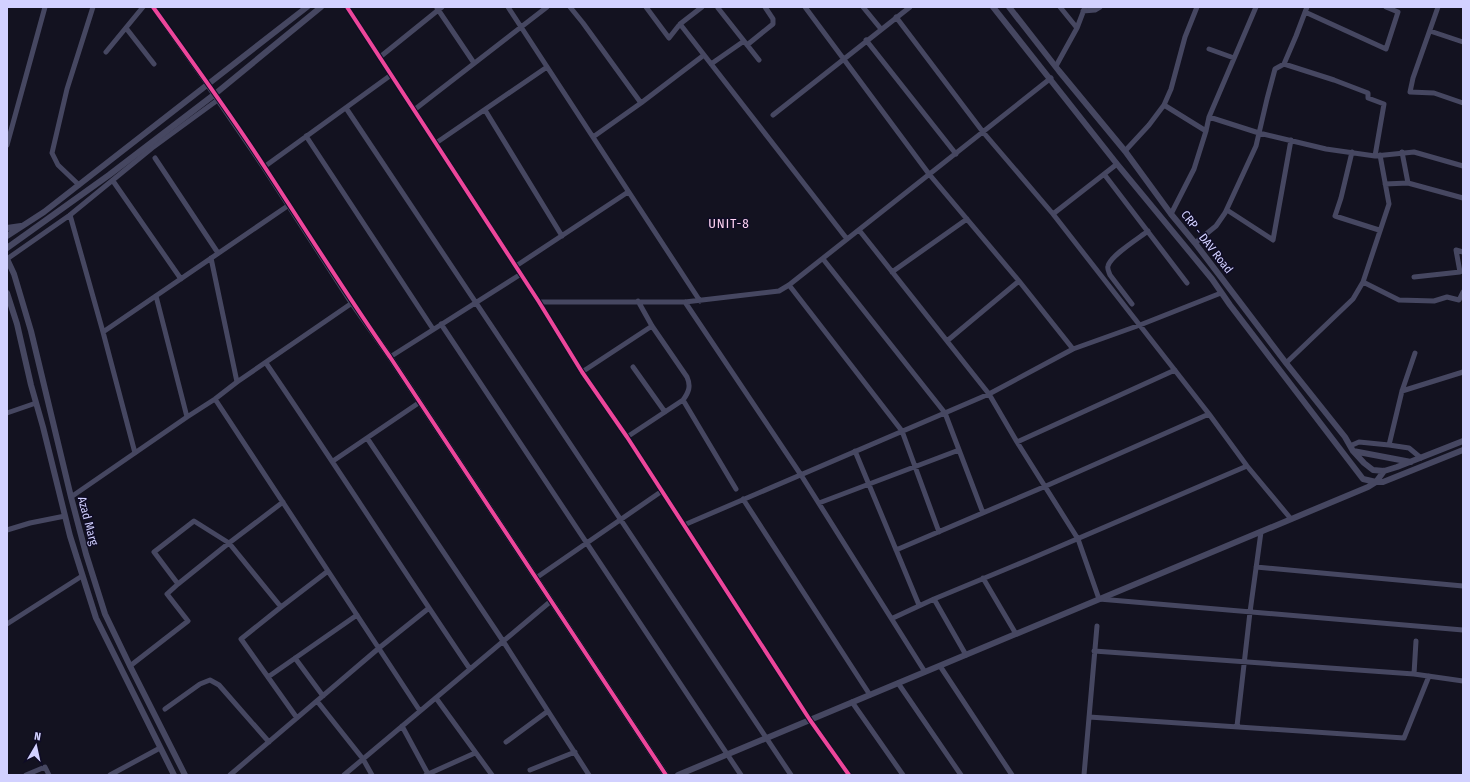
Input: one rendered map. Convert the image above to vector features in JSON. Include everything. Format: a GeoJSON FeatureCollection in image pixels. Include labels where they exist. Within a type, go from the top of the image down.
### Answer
{"type":"FeatureCollection","features":[{"type":"Feature","properties":{"kind":"street"},"geometry":{"type":"LineString","coordinates":[[7,145],[45,7]]}},
{"type":"Feature","properties":{"kind":"street"},"geometry":{"type":"LineString","coordinates":[[79,185],[58,165],[52,153],[66,90],[93,7]]}},
{"type":"Feature","properties":{"kind":"street"},"geometry":{"type":"LineString","coordinates":[[106,52],[143,7]]}},
{"type":"Feature","properties":{"kind":"street"},"geometry":{"type":"LineString","coordinates":[[153,7],[217,96],[352,303],[420,402],[666,775]]}},
{"type":"Feature","properties":{"kind":"street"},"geometry":{"type":"LineString","coordinates":[[7,236],[25,225],[79,185],[307,7]]}},
{"type":"Feature","properties":{"kind":"street"},"geometry":{"type":"LineString","coordinates":[[7,259],[70,216],[217,96],[321,7]]}},
{"type":"Feature","properties":{"kind":"street"},"geometry":{"type":"LineString","coordinates":[[347,7],[516,266],[582,372],[662,490],[810,720],[849,775]]}},
{"type":"Feature","properties":{"kind":"street"},"geometry":{"type":"LineString","coordinates":[[508,7],[700,301]]}},
{"type":"Feature","properties":{"kind":"street"},"geometry":{"type":"LineString","coordinates":[[414,110],[547,7]]}},
{"type":"Feature","properties":{"kind":"street"},"geometry":{"type":"LineString","coordinates":[[570,7],[641,103]]}},
{"type":"Feature","properties":{"kind":"street"},"geometry":{"type":"LineString","coordinates":[[646,7],[669,38],[680,24],[702,7]]}},
{"type":"Feature","properties":{"kind":"street"},"geometry":{"type":"LineString","coordinates":[[692,7],[695,12]]}},
{"type":"Feature","properties":{"kind":"street"},"geometry":{"type":"LineString","coordinates":[[711,64],[746,43],[773,24],[773,19],[765,7]]}},
{"type":"Feature","properties":{"kind":"street"},"geometry":{"type":"LineString","coordinates":[[805,7],[929,174],[1019,281],[1073,349]]}},
{"type":"Feature","properties":{"kind":"street"},"geometry":{"type":"LineString","coordinates":[[863,7],[880,29]]}},
{"type":"Feature","properties":{"kind":"street"},"geometry":{"type":"LineString","coordinates":[[773,114],[910,7]]}},
{"type":"Feature","properties":{"kind":"street","name":"CRP - DAV Road"},"geometry":{"type":"LineString","coordinates":[[993,7],[1051,78],[1117,164],[1212,279],[1362,479],[1376,482]]}},
{"type":"Feature","properties":{"kind":"street","name":"CRP - DAV Road"},"geometry":{"type":"LineString","coordinates":[[1010,7],[1125,151],[1171,214],[1196,244],[1352,449],[1369,468],[1384,471]]}},
{"type":"Feature","properties":{"kind":"street"},"geometry":{"type":"LineString","coordinates":[[1060,7],[1077,28]]}},
{"type":"Feature","properties":{"kind":"street"},"geometry":{"type":"LineString","coordinates":[[1056,66],[1077,28],[1084,9],[1095,10],[1100,7]]}},
{"type":"Feature","properties":{"kind":"street"},"geometry":{"type":"LineString","coordinates":[[1125,151],[1149,126],[1164,105],[1171,89],[1185,37],[1197,7]]}},
{"type":"Feature","properties":{"kind":"street"},"geometry":{"type":"LineString","coordinates":[[1171,214],[1194,169],[1209,117],[1256,7]]}},
{"type":"Feature","properties":{"kind":"street"},"geometry":{"type":"LineString","coordinates":[[1438,7],[1413,78],[1410,92],[1434,93],[1463,103]]}},
{"type":"Feature","properties":{"kind":"street"},"geometry":{"type":"LineString","coordinates":[[380,57],[439,8],[474,63]]}},
{"type":"Feature","properties":{"kind":"street"},"geometry":{"type":"LineString","coordinates":[[718,8],[759,60]]}},
{"type":"Feature","properties":{"kind":"street"},"geometry":{"type":"LineString","coordinates":[[1196,244],[1216,226],[1227,210],[1256,146],[1275,69],[1284,64],[1306,10],[1386,49],[1398,12],[1389,8]]}},
{"type":"Feature","properties":{"kind":"street"},"geometry":{"type":"LineString","coordinates":[[896,17],[983,132],[1053,214],[1209,414],[1247,466],[1291,519]]}},
{"type":"Feature","properties":{"kind":"street"},"geometry":{"type":"LineString","coordinates":[[680,24],[847,239]]}},
{"type":"Feature","properties":{"kind":"street"},"geometry":{"type":"LineString","coordinates":[[126,28],[154,64]]}},
{"type":"Feature","properties":{"kind":"street"},"geometry":{"type":"LineString","coordinates":[[1430,31],[1463,42]]}},
{"type":"Feature","properties":{"kind":"street"},"geometry":{"type":"LineString","coordinates":[[866,40],[956,154]]}},
{"type":"Feature","properties":{"kind":"street"},"geometry":{"type":"LineString","coordinates":[[1209,49],[1234,58]]}},
{"type":"Feature","properties":{"kind":"street"},"geometry":{"type":"LineString","coordinates":[[593,137],[704,55]]}},
{"type":"Feature","properties":{"kind":"street"},"geometry":{"type":"LineString","coordinates":[[1284,64],[1368,93],[1368,98],[1384,104],[1378,155],[1389,204],[1379,230],[1363,282],[1353,299],[1286,363]]}},
{"type":"Feature","properties":{"kind":"street"},"geometry":{"type":"LineString","coordinates":[[436,143],[547,67]]}},
{"type":"Feature","properties":{"kind":"street"},"geometry":{"type":"LineString","coordinates":[[264,167],[391,75]]}},
{"type":"Feature","properties":{"kind":"street"},"geometry":{"type":"LineString","coordinates":[[539,302],[685,302],[780,291],[823,259],[1051,78]]}},
{"type":"Feature","properties":{"kind":"street"},"geometry":{"type":"LineString","coordinates":[[7,248],[217,96]]}},
{"type":"Feature","properties":{"kind":"street"},"geometry":{"type":"LineString","coordinates":[[1164,105],[1206,131]]}},
{"type":"Feature","properties":{"kind":"street"},"geometry":{"type":"LineString","coordinates":[[346,108],[791,775]]}},
{"type":"Feature","properties":{"kind":"street"},"geometry":{"type":"LineString","coordinates":[[485,110],[562,236]]}},
{"type":"Feature","properties":{"kind":"street"},"geometry":{"type":"LineString","coordinates":[[1209,117],[1259,133],[1326,149],[1378,155],[1414,152],[1463,166]]}},
{"type":"Feature","properties":{"kind":"street"},"geometry":{"type":"LineString","coordinates":[[1087,126],[1098,118]]}},
{"type":"Feature","properties":{"kind":"street"},"geometry":{"type":"LineString","coordinates":[[306,136],[433,329]]}},
{"type":"Feature","properties":{"kind":"street"},"geometry":{"type":"LineString","coordinates":[[1227,210],[1273,240],[1290,140]]}},
{"type":"Feature","properties":{"kind":"street"},"geometry":{"type":"LineString","coordinates":[[1352,152],[1335,216],[1379,230]]}},
{"type":"Feature","properties":{"kind":"street"},"geometry":{"type":"LineString","coordinates":[[1402,152],[1408,183]]}},
{"type":"Feature","properties":{"kind":"street"},"geometry":{"type":"LineString","coordinates":[[155,158],[218,253]]}},
{"type":"Feature","properties":{"kind":"street"},"geometry":{"type":"LineString","coordinates":[[1053,214],[1117,164]]}},
{"type":"Feature","properties":{"kind":"street"},"geometry":{"type":"LineString","coordinates":[[1104,174],[1187,283]]}},
{"type":"Feature","properties":{"kind":"street"},"geometry":{"type":"LineString","coordinates":[[112,181],[181,279]]}},
{"type":"Feature","properties":{"kind":"street"},"geometry":{"type":"LineString","coordinates":[[1385,184],[1408,183],[1463,198]]}},
{"type":"Feature","properties":{"kind":"street"},"geometry":{"type":"LineString","coordinates":[[516,266],[628,192]]}},
{"type":"Feature","properties":{"kind":"street"},"geometry":{"type":"LineString","coordinates":[[103,332],[289,205]]}},
{"type":"Feature","properties":{"kind":"street"},"geometry":{"type":"LineString","coordinates":[[70,216],[135,453]]}},
{"type":"Feature","properties":{"kind":"street"},"geometry":{"type":"LineString","coordinates":[[892,272],[967,219]]}},
{"type":"Feature","properties":{"kind":"street"},"geometry":{"type":"LineString","coordinates":[[7,228],[25,225]]}},
{"type":"Feature","properties":{"kind":"street"},"geometry":{"type":"LineString","coordinates":[[859,230],[989,394],[1017,442],[1078,539],[1099,599]]}},
{"type":"Feature","properties":{"kind":"street"},"geometry":{"type":"LineString","coordinates":[[1132,304],[1110,275],[1108,265],[1113,258],[1148,231]]}},
{"type":"Feature","properties":{"kind":"street"},"geometry":{"type":"LineString","coordinates":[[1414,277],[1460,272],[1456,250],[1463,252]]}},
{"type":"Feature","properties":{"kind":"street"},"geometry":{"type":"LineString","coordinates":[[211,258],[237,382]]}},
{"type":"Feature","properties":{"kind":"street","name":"Azad Marg"},"geometry":{"type":"LineString","coordinates":[[7,259],[14,274],[31,331],[71,497],[86,554],[105,614],[185,775]]}},
{"type":"Feature","properties":{"kind":"street"},"geometry":{"type":"LineString","coordinates":[[823,259],[945,413],[983,513]]}},
{"type":"Feature","properties":{"kind":"street"},"geometry":{"type":"LineString","coordinates":[[390,357],[521,274]]}},
{"type":"Feature","properties":{"kind":"street"},"geometry":{"type":"LineString","coordinates":[[947,341],[1019,281]]}},
{"type":"Feature","properties":{"kind":"street"},"geometry":{"type":"LineString","coordinates":[[1363,282],[1399,300],[1434,301],[1447,297],[1459,300],[1463,292]]}},
{"type":"Feature","properties":{"kind":"street"},"geometry":{"type":"LineString","coordinates":[[789,285],[902,431],[939,532]]}},
{"type":"Feature","properties":{"kind":"street","name":"Azad Marg"},"geometry":{"type":"LineString","coordinates":[[7,293],[17,324],[65,516],[96,618],[103,635],[174,775]]}},
{"type":"Feature","properties":{"kind":"street"},"geometry":{"type":"LineString","coordinates":[[684,525],[989,394],[1073,349],[1140,325],[1221,293]]}},
{"type":"Feature","properties":{"kind":"street"},"geometry":{"type":"LineString","coordinates":[[156,296],[186,417]]}},
{"type":"Feature","properties":{"kind":"street"},"geometry":{"type":"LineString","coordinates":[[627,437],[683,400],[688,392],[689,382],[652,326],[638,301]]}},
{"type":"Feature","properties":{"kind":"street"},"geometry":{"type":"LineString","coordinates":[[685,302],[801,475],[893,618],[925,672]]}},
{"type":"Feature","properties":{"kind":"street"},"geometry":{"type":"LineString","coordinates":[[71,497],[352,303]]}},
{"type":"Feature","properties":{"kind":"street"},"geometry":{"type":"LineString","coordinates":[[441,324],[741,775]]}},
{"type":"Feature","properties":{"kind":"street"},"geometry":{"type":"LineString","coordinates":[[582,372],[652,326]]}},
{"type":"Feature","properties":{"kind":"street"},"geometry":{"type":"LineString","coordinates":[[1389,445],[1402,391],[1415,353]]}},
{"type":"Feature","properties":{"kind":"street"},"geometry":{"type":"LineString","coordinates":[[266,363],[333,461],[470,669]]}},
{"type":"Feature","properties":{"kind":"street"},"geometry":{"type":"LineString","coordinates":[[633,367],[665,412]]}},
{"type":"Feature","properties":{"kind":"street"},"geometry":{"type":"LineString","coordinates":[[1017,442],[1175,370]]}},
{"type":"Feature","properties":{"kind":"street"},"geometry":{"type":"LineString","coordinates":[[1402,391],[1463,372]]}},
{"type":"Feature","properties":{"kind":"street"},"geometry":{"type":"LineString","coordinates":[[215,399],[420,711]]}},
{"type":"Feature","properties":{"kind":"street"},"geometry":{"type":"LineString","coordinates":[[683,400],[736,489]]}},
{"type":"Feature","properties":{"kind":"street"},"geometry":{"type":"LineString","coordinates":[[333,461],[420,402]]}},
{"type":"Feature","properties":{"kind":"street"},"geometry":{"type":"LineString","coordinates":[[7,413],[36,403]]}},
{"type":"Feature","properties":{"kind":"street"},"geometry":{"type":"LineString","coordinates":[[896,550],[1209,414]]}},
{"type":"Feature","properties":{"kind":"street"},"geometry":{"type":"LineString","coordinates":[[367,438],[503,641],[589,775]]}},
{"type":"Feature","properties":{"kind":"street"},"geometry":{"type":"LineString","coordinates":[[678,775],[1368,487],[1376,482],[1384,471],[1397,468],[1463,441]]}},
{"type":"Feature","properties":{"kind":"street"},"geometry":{"type":"LineString","coordinates":[[1352,449],[1359,442],[1389,445],[1409,448],[1421,458]]}},
{"type":"Feature","properties":{"kind":"street"},"geometry":{"type":"LineString","coordinates":[[1352,449],[1412,462]]}},
{"type":"Feature","properties":{"kind":"street"},"geometry":{"type":"LineString","coordinates":[[819,503],[959,450]]}},
{"type":"Feature","properties":{"kind":"street"},"geometry":{"type":"LineString","coordinates":[[1376,482],[1383,482],[1463,450]]}},
{"type":"Feature","properties":{"kind":"street"},"geometry":{"type":"LineString","coordinates":[[855,451],[919,605]]}},
{"type":"Feature","properties":{"kind":"street"},"geometry":{"type":"LineString","coordinates":[[893,618],[934,598],[1078,539],[1247,466]]}},
{"type":"Feature","properties":{"kind":"street"},"geometry":{"type":"LineString","coordinates":[[536,578],[662,490]]}},
{"type":"Feature","properties":{"kind":"street"},"geometry":{"type":"LineString","coordinates":[[743,499],[870,695]]}},
{"type":"Feature","properties":{"kind":"street"},"geometry":{"type":"LineString","coordinates":[[130,666],[188,621],[167,594],[229,543],[283,502]]}},
{"type":"Feature","properties":{"kind":"street"},"geometry":{"type":"LineString","coordinates":[[7,530],[30,523],[65,516]]}},
{"type":"Feature","properties":{"kind":"street"},"geometry":{"type":"LineString","coordinates":[[178,584],[154,552],[194,521],[229,543],[281,607]]}},
{"type":"Feature","properties":{"kind":"street"},"geometry":{"type":"LineString","coordinates":[[1237,726],[1261,532]]}},
{"type":"Feature","properties":{"kind":"street"},"geometry":{"type":"LineString","coordinates":[[1256,567],[1463,586]]}},
{"type":"Feature","properties":{"kind":"street"},"geometry":{"type":"LineString","coordinates":[[297,718],[241,639],[328,571]]}},
{"type":"Feature","properties":{"kind":"street"},"geometry":{"type":"LineString","coordinates":[[7,624],[82,576]]}},
{"type":"Feature","properties":{"kind":"street"},"geometry":{"type":"LineString","coordinates":[[983,578],[1016,634]]}},
{"type":"Feature","properties":{"kind":"street"},"geometry":{"type":"LineString","coordinates":[[934,598],[966,655]]}},
{"type":"Feature","properties":{"kind":"street"},"geometry":{"type":"LineString","coordinates":[[1099,599],[1463,630]]}},
{"type":"Feature","properties":{"kind":"street"},"geometry":{"type":"LineString","coordinates":[[344,775],[551,601]]}},
{"type":"Feature","properties":{"kind":"street"},"geometry":{"type":"LineString","coordinates":[[230,775],[379,648],[429,608]]}},
{"type":"Feature","properties":{"kind":"street"},"geometry":{"type":"LineString","coordinates":[[268,677],[357,615]]}},
{"type":"Feature","properties":{"kind":"street"},"geometry":{"type":"LineString","coordinates":[[1084,775],[1097,626]]}},
{"type":"Feature","properties":{"kind":"street"},"geometry":{"type":"LineString","coordinates":[[1414,674],[1416,640]]}},
{"type":"Feature","properties":{"kind":"street"},"geometry":{"type":"LineString","coordinates":[[1094,651],[1414,674],[1463,681]]}},
{"type":"Feature","properties":{"kind":"street"},"geometry":{"type":"LineString","coordinates":[[295,658],[322,696]]}},
{"type":"Feature","properties":{"kind":"street"},"geometry":{"type":"LineString","coordinates":[[940,666],[1012,775]]}},
{"type":"Feature","properties":{"kind":"street"},"geometry":{"type":"LineString","coordinates":[[1089,717],[1404,738],[1429,676]]}},
{"type":"Feature","properties":{"kind":"street"},"geometry":{"type":"LineString","coordinates":[[165,709],[200,684],[210,680],[219,685],[269,742]]}},
{"type":"Feature","properties":{"kind":"street"},"geometry":{"type":"LineString","coordinates":[[898,683],[961,775]]}},
{"type":"Feature","properties":{"kind":"street"},"geometry":{"type":"LineString","coordinates":[[436,698],[492,775]]}},
{"type":"Feature","properties":{"kind":"street"},"geometry":{"type":"LineString","coordinates":[[317,701],[363,759],[372,775]]}},
{"type":"Feature","properties":{"kind":"street"},"geometry":{"type":"LineString","coordinates":[[852,702],[903,775]]}},
{"type":"Feature","properties":{"kind":"street"},"geometry":{"type":"LineString","coordinates":[[506,742],[548,711]]}},
{"type":"Feature","properties":{"kind":"street"},"geometry":{"type":"LineString","coordinates":[[402,726],[427,775],[475,753]]}},
{"type":"Feature","properties":{"kind":"street"},"geometry":{"type":"LineString","coordinates":[[110,775],[160,748]]}},
{"type":"Feature","properties":{"kind":"street"},"geometry":{"type":"LineString","coordinates":[[530,770],[575,752]]}},
{"type":"Feature","properties":{"kind":"street"},"geometry":{"type":"LineString","coordinates":[[26,775],[45,767],[49,775]]}},
{"type":"Feature","properties":{"kind":"cycle path"},"geometry":{"type":"LineString","coordinates":[[153,7],[251,146],[666,775]]}},
{"type":"Feature","properties":{"kind":"cycle path"},"geometry":{"type":"LineString","coordinates":[[347,7],[539,302],[582,372],[627,437],[810,720],[849,775]]}},
{"type":"Feature","properties":{"kind":"district","name":"UNIT-8"},"geometry":{"type":"Point","coordinates":[729,223]}}]}
